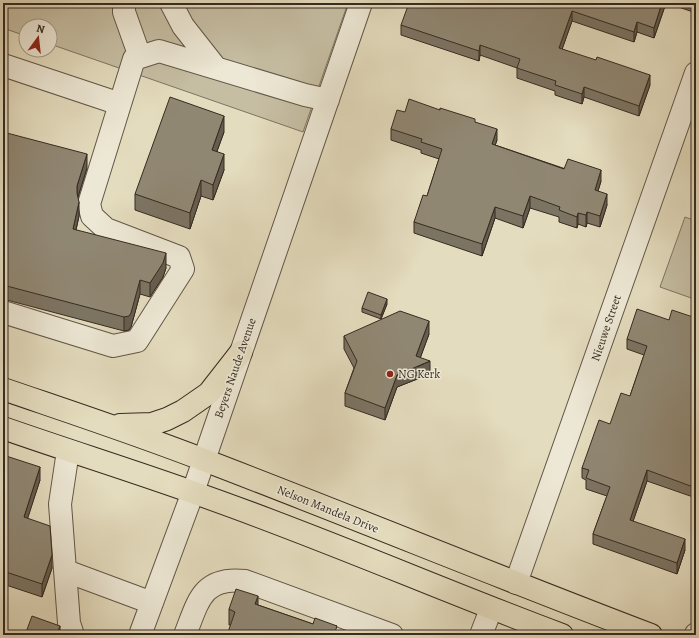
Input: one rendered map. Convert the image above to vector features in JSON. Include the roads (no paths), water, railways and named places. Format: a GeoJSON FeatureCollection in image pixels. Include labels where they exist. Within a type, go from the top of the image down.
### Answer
{"type":"FeatureCollection","features":[{"type":"Feature","properties":{"kind":"highway"},"geometry":{"type":"LineString","coordinates":[[111,426],[152,424],[183,411],[209,393],[241,352]]}},
{"type":"Feature","properties":{"kind":"highway","name":"Nelson Mandela Drive"},"geometry":{"type":"LineString","coordinates":[[3,389],[203,459],[651,635]]}},
{"type":"Feature","properties":{"kind":"highway"},"geometry":{"type":"LineString","coordinates":[[3,428],[193,492],[344,549],[491,609],[562,635]]}},
{"type":"Feature","properties":{"kind":"street"},"geometry":{"type":"LineString","coordinates":[[3,312],[113,346],[137,341],[183,270],[180,256],[106,230],[92,216],[89,204],[120,104],[137,58],[124,12],[124,3]]}},
{"type":"Feature","properties":{"kind":"street"},"geometry":{"type":"LineString","coordinates":[[171,3],[183,26],[216,68]]}},
{"type":"Feature","properties":{"kind":"street","name":"Beyers Naude Avenue"},"geometry":{"type":"LineString","coordinates":[[140,635],[193,492],[203,459],[328,100],[360,3]]}},
{"type":"Feature","properties":{"kind":"street"},"geometry":{"type":"LineString","coordinates":[[137,58],[159,51],[305,95],[328,100]]}},
{"type":"Feature","properties":{"kind":"street"},"geometry":{"type":"LineString","coordinates":[[3,65],[120,104]]}},
{"type":"Feature","properties":{"kind":"street","name":"Nieuwe Street"},"geometry":{"type":"LineString","coordinates":[[516,583],[696,73]]}},
{"type":"Feature","properties":{"kind":"street"},"geometry":{"type":"LineString","coordinates":[[68,451],[60,504],[69,623],[73,635]]}},
{"type":"Feature","properties":{"kind":"street"},"geometry":{"type":"LineString","coordinates":[[66,571],[152,603]]}},
{"type":"Feature","properties":{"kind":"street"},"geometry":{"type":"LineString","coordinates":[[185,635],[200,599],[209,587],[230,579],[245,581],[392,635]]}},
{"type":"Feature","properties":{"kind":"street"},"geometry":{"type":"LineString","coordinates":[[482,635],[491,609]]}},
{"type":"Feature","properties":{"kind":"place","name":"NG Kerk"},"geometry":{"type":"Point","coordinates":[390,374]}}]}
